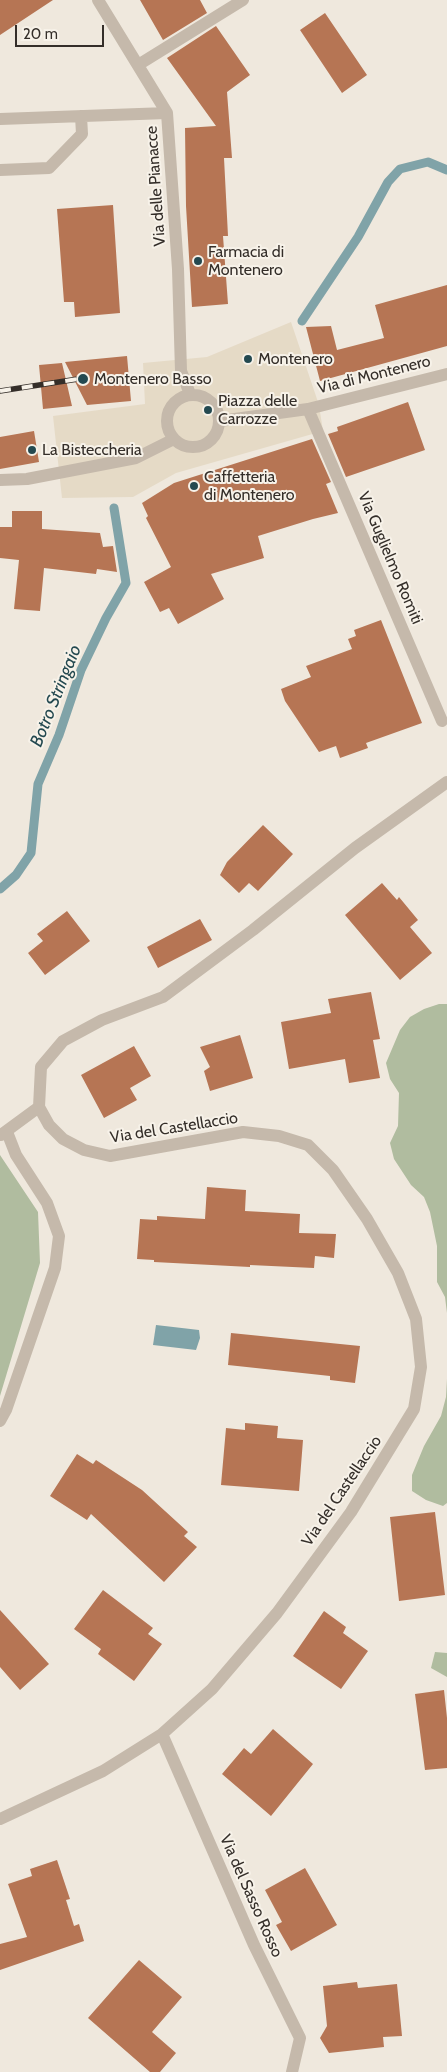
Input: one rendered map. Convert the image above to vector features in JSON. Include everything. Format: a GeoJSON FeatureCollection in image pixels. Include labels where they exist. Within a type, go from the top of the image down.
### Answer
{"type":"FeatureCollection","features":[{"type":"Feature","properties":{"kind":"street","name":"Via delle Pianacce"},"geometry":{"type":"LineString","coordinates":[[98,0],[167,113],[181,371],[190,394]]}},
{"type":"Feature","properties":{"kind":"street"},"geometry":{"type":"LineString","coordinates":[[138,65],[243,0]]}},
{"type":"Feature","properties":{"kind":"street"},"geometry":{"type":"LineString","coordinates":[[0,119],[167,113]]}},
{"type":"Feature","properties":{"kind":"street"},"geometry":{"type":"LineString","coordinates":[[0,170],[50,168],[82,134],[81,116]]}},
{"type":"Feature","properties":{"kind":"street","name":"Via di Montenero"},"geometry":{"type":"LineString","coordinates":[[220,421],[308,409],[447,374]]}},
{"type":"Feature","properties":{"kind":"street"},"geometry":{"type":"LineString","coordinates":[[190,394],[202,395],[211,401],[218,410],[220,421],[215,436],[203,446],[188,447],[174,439],[167,426],[168,412],[177,400],[190,394]]}},
{"type":"Feature","properties":{"kind":"street","name":"Via Guglielmo Romiti"},"geometry":{"type":"LineString","coordinates":[[308,409],[442,721]]}},
{"type":"Feature","properties":{"kind":"street"},"geometry":{"type":"LineString","coordinates":[[0,480],[27,479],[136,458],[174,439]]}},
{"type":"Feature","properties":{"kind":"street"},"geometry":{"type":"LineString","coordinates":[[0,1421],[6,1410],[55,1268],[60,1236],[48,1203],[3,1134],[40,1107],[41,1067],[63,1042],[102,1020],[162,997],[252,930],[354,848],[447,782]]}},
{"type":"Feature","properties":{"kind":"street","name":"Via del Castellaccio"},"geometry":{"type":"LineString","coordinates":[[0,1819],[103,1771],[162,1734],[212,1689],[277,1613],[351,1512],[414,1409],[421,1367],[416,1319],[398,1274],[367,1219],[333,1170],[308,1145],[279,1136],[242,1132],[110,1156],[84,1150],[63,1139],[49,1125],[40,1107]]}},
{"type":"Feature","properties":{"kind":"street","name":"Via del Sasso Rosso"},"geometry":{"type":"LineString","coordinates":[[162,1734],[254,1944],[300,2038],[292,2072]]}},
{"type":"Feature","properties":{"kind":"green space"},"geometry":{"type":"Polygon","coordinates":[[[439,1004],[447,1004],[447,1313],[445,1297],[437,1282],[437,1246],[430,1212],[424,1197],[411,1185],[394,1159],[390,1143],[398,1126],[399,1093],[390,1079],[386,1063],[400,1030],[410,1017],[424,1009],[439,1004]]]}},
{"type":"Feature","properties":{"kind":"green space"},"geometry":{"type":"Polygon","coordinates":[[[0,1155],[38,1212],[40,1263],[0,1396],[0,1155]]]}},
{"type":"Feature","properties":{"kind":"green space"},"geometry":{"type":"Polygon","coordinates":[[[447,1379],[447,1503],[443,1506],[426,1500],[412,1491],[412,1475],[424,1446],[441,1416],[446,1397],[447,1379]]]}},
{"type":"Feature","properties":{"kind":"green space"},"geometry":{"type":"Polygon","coordinates":[[[435,1652],[447,1653],[447,1677],[431,1668],[435,1652]]]}},
{"type":"Feature","properties":{"kind":"shaded area","name":"Piazza delle Carrozze"},"geometry":{"type":"Polygon","coordinates":[[[291,322],[319,405],[323,431],[176,473],[133,497],[62,498],[53,416],[145,404],[143,363],[207,357],[291,322]]]}},
{"type":"Feature","properties":{"kind":"water"},"geometry":{"type":"Polygon","coordinates":[[[156,1325],[199,1330],[200,1338],[196,1350],[153,1345],[156,1325]]]}},
{"type":"Feature","properties":{"kind":"building"},"geometry":{"type":"Polygon","coordinates":[[[0,0],[53,0],[0,35],[0,0]]]}},
{"type":"Feature","properties":{"kind":"building"},"geometry":{"type":"Polygon","coordinates":[[[140,0],[200,0],[207,13],[163,40],[140,0]]]}},
{"type":"Feature","properties":{"kind":"building"},"geometry":{"type":"Polygon","coordinates":[[[325,13],[367,75],[342,93],[300,30],[325,13]]]}},
{"type":"Feature","properties":{"kind":"building"},"geometry":{"type":"Polygon","coordinates":[[[216,26],[250,75],[227,92],[232,158],[224,158],[228,236],[223,236],[228,304],[192,307],[186,206],[185,128],[216,126],[167,58],[216,26]]]}},
{"type":"Feature","properties":{"kind":"building"},"geometry":{"type":"Polygon","coordinates":[[[113,205],[120,313],[75,317],[74,302],[64,302],[57,209],[113,205]]]}},
{"type":"Feature","properties":{"kind":"building"},"geometry":{"type":"Polygon","coordinates":[[[447,285],[447,346],[320,381],[306,327],[331,326],[337,350],[384,338],[375,305],[447,285]]]}},
{"type":"Feature","properties":{"kind":"building"},"geometry":{"type":"Polygon","coordinates":[[[127,356],[131,401],[87,405],[65,362],[127,356]]]}},
{"type":"Feature","properties":{"kind":"building"},"geometry":{"type":"Polygon","coordinates":[[[62,363],[72,406],[43,409],[39,365],[62,363]]]}},
{"type":"Feature","properties":{"kind":"building"},"geometry":{"type":"Polygon","coordinates":[[[408,402],[425,450],[346,477],[328,434],[338,431],[337,427],[408,402]]]}},
{"type":"Feature","properties":{"kind":"building"},"geometry":{"type":"Polygon","coordinates":[[[34,431],[39,462],[0,469],[0,437],[34,431]]]}},
{"type":"Feature","properties":{"kind":"building"},"geometry":{"type":"Polygon","coordinates":[[[312,439],[331,482],[326,484],[338,513],[258,536],[264,558],[211,574],[224,599],[178,624],[169,608],[160,612],[144,582],[171,567],[146,518],[148,516],[142,503],[174,483],[312,439]]]}},
{"type":"Feature","properties":{"kind":"building"},"geometry":{"type":"Polygon","coordinates":[[[12,511],[42,511],[42,529],[100,533],[103,547],[113,546],[117,572],[97,569],[96,574],[44,568],[40,611],[14,609],[19,560],[0,558],[0,527],[12,527],[12,511]]]}},
{"type":"Feature","properties":{"kind":"building"},"geometry":{"type":"Polygon","coordinates":[[[381,620],[422,723],[366,743],[368,748],[340,758],[336,746],[319,752],[285,701],[281,689],[311,677],[306,666],[352,649],[348,639],[356,636],[354,630],[381,620]]]}},
{"type":"Feature","properties":{"kind":"building"},"geometry":{"type":"Polygon","coordinates":[[[263,825],[293,854],[258,891],[249,883],[239,893],[220,875],[227,862],[263,825]]]}},
{"type":"Feature","properties":{"kind":"building"},"geometry":{"type":"Polygon","coordinates":[[[382,883],[397,900],[399,897],[418,920],[410,927],[432,953],[400,980],[345,915],[382,883]]]}},
{"type":"Feature","properties":{"kind":"building"},"geometry":{"type":"Polygon","coordinates":[[[67,911],[90,941],[45,975],[28,953],[43,941],[37,934],[67,911]]]}},
{"type":"Feature","properties":{"kind":"building"},"geometry":{"type":"Polygon","coordinates":[[[200,919],[212,940],[158,968],[147,947],[200,919]]]}},
{"type":"Feature","properties":{"kind":"building"},"geometry":{"type":"Polygon","coordinates":[[[371,992],[380,1039],[373,1040],[380,1078],[349,1083],[345,1059],[289,1069],[281,1022],[331,1013],[328,999],[371,992]]]}},
{"type":"Feature","properties":{"kind":"building"},"geometry":{"type":"Polygon","coordinates":[[[240,1035],[253,1078],[210,1091],[204,1071],[210,1067],[200,1047],[240,1035]]]}},
{"type":"Feature","properties":{"kind":"building"},"geometry":{"type":"Polygon","coordinates":[[[134,1046],[151,1076],[130,1088],[137,1100],[104,1118],[81,1075],[134,1046]]]}},
{"type":"Feature","properties":{"kind":"building"},"geometry":{"type":"Polygon","coordinates":[[[207,1187],[246,1190],[245,1211],[300,1214],[299,1233],[336,1234],[334,1258],[315,1256],[314,1268],[250,1265],[250,1267],[154,1262],[154,1260],[137,1259],[140,1219],[157,1220],[157,1216],[205,1219],[207,1187]]]}},
{"type":"Feature","properties":{"kind":"building"},"geometry":{"type":"Polygon","coordinates":[[[231,1333],[360,1346],[355,1383],[330,1380],[330,1376],[228,1365],[231,1333]]]}},
{"type":"Feature","properties":{"kind":"building"},"geometry":{"type":"Polygon","coordinates":[[[245,1423],[278,1426],[277,1438],[303,1440],[299,1491],[221,1485],[226,1428],[245,1430],[245,1423]]]}},
{"type":"Feature","properties":{"kind":"building"},"geometry":{"type":"Polygon","coordinates":[[[77,1454],[93,1464],[96,1460],[142,1490],[188,1532],[184,1536],[197,1547],[164,1582],[91,1514],[87,1520],[50,1496],[77,1454]]]}},
{"type":"Feature","properties":{"kind":"building"},"geometry":{"type":"Polygon","coordinates":[[[435,1512],[445,1595],[399,1601],[390,1517],[435,1512]]]}},
{"type":"Feature","properties":{"kind":"building"},"geometry":{"type":"Polygon","coordinates":[[[103,1590],[153,1628],[148,1634],[162,1644],[134,1681],[98,1654],[101,1649],[74,1629],[103,1590]]]}},
{"type":"Feature","properties":{"kind":"building"},"geometry":{"type":"Polygon","coordinates":[[[0,1610],[49,1664],[20,1690],[0,1667],[0,1610]]]}},
{"type":"Feature","properties":{"kind":"building"},"geometry":{"type":"Polygon","coordinates":[[[324,1611],[346,1627],[343,1633],[368,1651],[341,1689],[293,1656],[324,1611]]]}},
{"type":"Feature","properties":{"kind":"building"},"geometry":{"type":"Polygon","coordinates":[[[444,1690],[447,1718],[447,1768],[425,1770],[415,1694],[444,1690]]]}},
{"type":"Feature","properties":{"kind":"building"},"geometry":{"type":"Polygon","coordinates":[[[273,1729],[313,1764],[271,1816],[222,1774],[244,1748],[251,1754],[273,1729]]]}},
{"type":"Feature","properties":{"kind":"building"},"geometry":{"type":"Polygon","coordinates":[[[57,1860],[70,1899],[66,1900],[74,1926],[79,1924],[84,1941],[0,1970],[0,1944],[27,1937],[8,1884],[32,1876],[30,1869],[57,1860]]]}},
{"type":"Feature","properties":{"kind":"building"},"geometry":{"type":"Polygon","coordinates":[[[305,1868],[337,1925],[291,1951],[276,1925],[282,1922],[265,1890],[305,1868]]]}},
{"type":"Feature","properties":{"kind":"building"},"geometry":{"type":"Polygon","coordinates":[[[139,1960],[182,1997],[152,2032],[176,2053],[160,2072],[150,2072],[88,2018],[139,1960]]]}},
{"type":"Feature","properties":{"kind":"building"},"geometry":{"type":"Polygon","coordinates":[[[357,1982],[358,1988],[397,1984],[402,2036],[383,2037],[384,2047],[329,2053],[320,2038],[327,2026],[323,1986],[357,1982]]]}},
{"type":"Feature","properties":{"kind":"waterway"},"geometry":{"type":"LineString","coordinates":[[302,321],[358,237],[388,182],[400,169],[428,162],[447,170]]}},
{"type":"Feature","properties":{"kind":"waterway","name":"Botro Stringaio"},"geometry":{"type":"LineString","coordinates":[[0,889],[16,875],[31,853],[38,784],[59,735],[81,670],[106,618],[126,583],[114,508]]}},
{"type":"Feature","properties":{"kind":"railway"},"geometry":{"type":"LineString","coordinates":[[0,391],[78,379]]}},
{"type":"Feature","properties":{"kind":"place","name":"Farmacia di Montenero"},"geometry":{"type":"Point","coordinates":[198,261]}},
{"type":"Feature","properties":{"kind":"place","name":"Montenero"},"geometry":{"type":"Point","coordinates":[248,359]}},
{"type":"Feature","properties":{"kind":"place","name":"Montenero Basso"},"geometry":{"type":"Point","coordinates":[83,379]}},
{"type":"Feature","properties":{"kind":"place","name":"Piazza delle Carrozze"},"geometry":{"type":"Point","coordinates":[208,410]}},
{"type":"Feature","properties":{"kind":"place","name":"La Bisteccheria"},"geometry":{"type":"Point","coordinates":[32,450]}},
{"type":"Feature","properties":{"kind":"place","name":"Caffetteria di Montenero"},"geometry":{"type":"Point","coordinates":[194,486]}}]}
